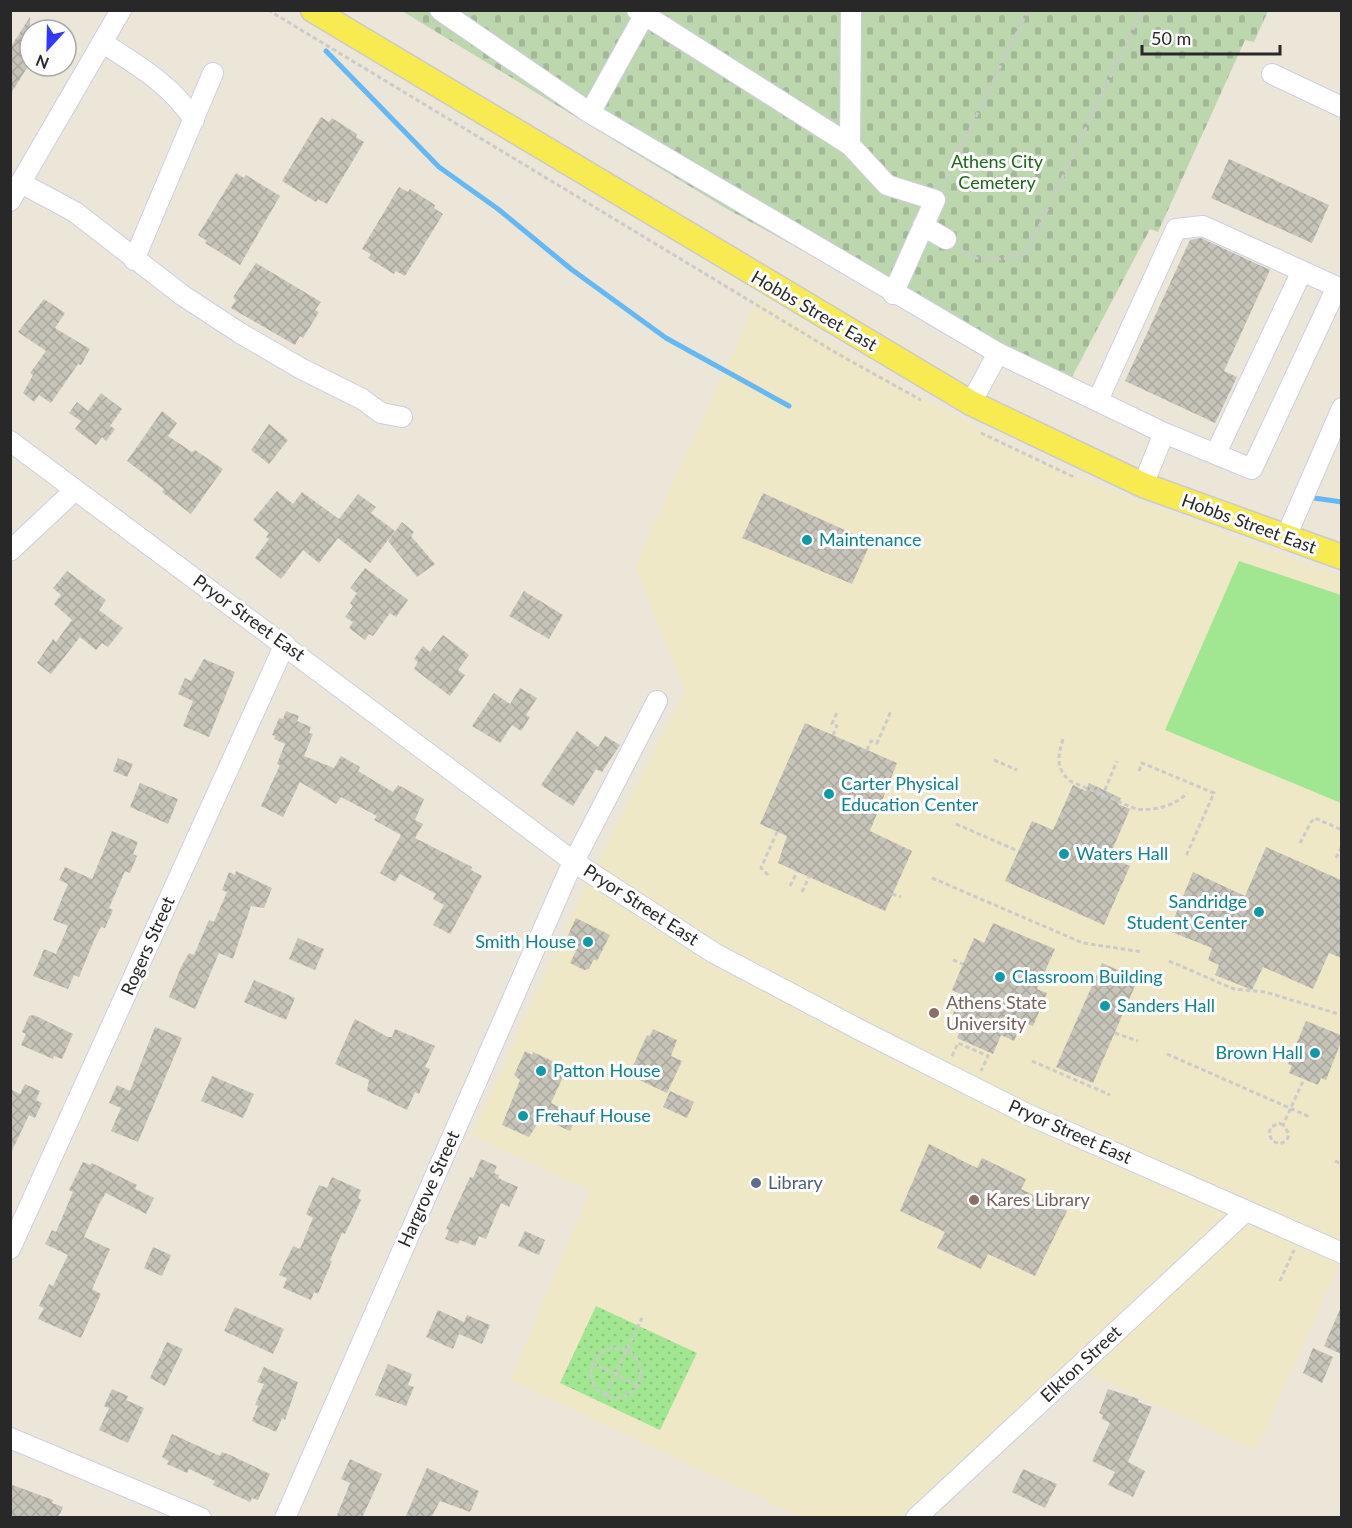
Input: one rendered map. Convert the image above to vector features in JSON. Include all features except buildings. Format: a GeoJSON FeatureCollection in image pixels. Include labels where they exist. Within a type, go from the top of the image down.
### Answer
{"type":"FeatureCollection","features":[{"type":"Feature","properties":{"kind":"main road","name":"Hobbs Street East"},"geometry":{"type":"LineString","coordinates":[[314,10],[971,403],[1143,484],[1285,539],[1341,557]]}},
{"type":"Feature","properties":{"kind":"street"},"geometry":{"type":"LineString","coordinates":[[10,201],[121,10]]}},
{"type":"Feature","properties":{"kind":"street"},"geometry":{"type":"LineString","coordinates":[[440,10],[590,113],[893,294],[998,353],[1164,433],[1252,469],[1339,288],[1203,226],[1176,229],[1098,400]]}},
{"type":"Feature","properties":{"kind":"street"},"geometry":{"type":"LineString","coordinates":[[850,145],[851,10]]}},
{"type":"Feature","properties":{"kind":"street"},"geometry":{"type":"LineString","coordinates":[[590,113],[643,12],[850,145],[887,185],[935,200],[893,294]]}},
{"type":"Feature","properties":{"kind":"street"},"geometry":{"type":"LineString","coordinates":[[103,43],[156,78],[182,101],[194,120]]}},
{"type":"Feature","properties":{"kind":"street"},"geometry":{"type":"LineString","coordinates":[[134,260],[213,73]]}},
{"type":"Feature","properties":{"kind":"street"},"geometry":{"type":"LineString","coordinates":[[1272,74],[1341,107]]}},
{"type":"Feature","properties":{"kind":"street"},"geometry":{"type":"LineString","coordinates":[[21,183],[75,212],[134,260],[240,333],[300,368],[362,399],[381,413],[402,417]]}},
{"type":"Feature","properties":{"kind":"street"},"geometry":{"type":"LineString","coordinates":[[923,226],[946,239]]}},
{"type":"Feature","properties":{"kind":"street"},"geometry":{"type":"LineString","coordinates":[[1216,453],[1302,272]]}},
{"type":"Feature","properties":{"kind":"street"},"geometry":{"type":"LineString","coordinates":[[971,403],[998,353]]}},
{"type":"Feature","properties":{"kind":"street"},"geometry":{"type":"LineString","coordinates":[[1285,539],[1341,408]]}},
{"type":"Feature","properties":{"kind":"street"},"geometry":{"type":"LineString","coordinates":[[1143,484],[1164,433]]}},
{"type":"Feature","properties":{"kind":"street","name":"Pryor Street East"},"geometry":{"type":"LineString","coordinates":[[10,441],[285,644],[574,862],[714,953],[860,1030],[1029,1114],[1341,1253]]}},
{"type":"Feature","properties":{"kind":"street"},"geometry":{"type":"LineString","coordinates":[[10,551],[75,490]]}},
{"type":"Feature","properties":{"kind":"street","name":"Rogers Street"},"geometry":{"type":"LineString","coordinates":[[10,1249],[285,644]]}},
{"type":"Feature","properties":{"kind":"street","name":"Hargrove Street"},"geometry":{"type":"LineString","coordinates":[[285,1518],[574,862],[657,700]]}},
{"type":"Feature","properties":{"kind":"street","name":"Elkton Street"},"geometry":{"type":"LineString","coordinates":[[916,1518],[1246,1211]]}},
{"type":"Feature","properties":{"kind":"street"},"geometry":{"type":"LineString","coordinates":[[10,1437],[201,1518]]}},
{"type":"Feature","properties":{"kind":"path"},"geometry":{"type":"LineString","coordinates":[[935,200],[1028,10]]}},
{"type":"Feature","properties":{"kind":"path"},"geometry":{"type":"LineString","coordinates":[[946,239],[970,257],[997,261],[1027,252],[1142,10]]}},
{"type":"Feature","properties":{"kind":"path"},"geometry":{"type":"LineString","coordinates":[[867,750],[871,741],[877,743],[891,711]]}},
{"type":"Feature","properties":{"kind":"path"},"geometry":{"type":"LineString","coordinates":[[833,735],[837,726],[832,724],[837,712]]}},
{"type":"Feature","properties":{"kind":"path"},"geometry":{"type":"LineString","coordinates":[[1063,739],[1057,762],[1061,773],[1070,781],[1102,796],[1147,811],[1181,800],[1187,793]]}},
{"type":"Feature","properties":{"kind":"path"},"geometry":{"type":"LineString","coordinates":[[993,760],[1017,770]]}},
{"type":"Feature","properties":{"kind":"path"},"geometry":{"type":"LineString","coordinates":[[1102,796],[1117,761]]}},
{"type":"Feature","properties":{"kind":"path"},"geometry":{"type":"LineString","coordinates":[[1138,771],[1142,763],[1214,793],[1186,856]]}},
{"type":"Feature","properties":{"kind":"path"},"geometry":{"type":"LineString","coordinates":[[1300,843],[1311,822],[1315,819],[1341,830]]}},
{"type":"Feature","properties":{"kind":"path"},"geometry":{"type":"LineString","coordinates":[[956,824],[1018,851]]}},
{"type":"Feature","properties":{"kind":"path"},"geometry":{"type":"LineString","coordinates":[[768,875],[761,868],[777,831]]}},
{"type":"Feature","properties":{"kind":"path"},"geometry":{"type":"LineString","coordinates":[[1336,858],[1341,846]]}},
{"type":"Feature","properties":{"kind":"path"},"geometry":{"type":"LineString","coordinates":[[790,886],[797,872]]}},
{"type":"Feature","properties":{"kind":"path"},"geometry":{"type":"LineString","coordinates":[[802,892],[808,877]]}},
{"type":"Feature","properties":{"kind":"path"},"geometry":{"type":"LineString","coordinates":[[932,878],[1083,943],[1143,952]]}},
{"type":"Feature","properties":{"kind":"path"},"geometry":{"type":"LineString","coordinates":[[892,894],[901,897]]}},
{"type":"Feature","properties":{"kind":"path"},"geometry":{"type":"LineString","coordinates":[[953,960],[963,964]]}},
{"type":"Feature","properties":{"kind":"path"},"geometry":{"type":"LineString","coordinates":[[1169,961],[1234,989],[1265,992],[1341,1015]]}},
{"type":"Feature","properties":{"kind":"path"},"geometry":{"type":"LineString","coordinates":[[1115,1033],[1138,1041]]}},
{"type":"Feature","properties":{"kind":"path"},"geometry":{"type":"LineString","coordinates":[[951,1058],[958,1043],[974,1048],[988,1056],[981,1072]]}},
{"type":"Feature","properties":{"kind":"path"},"geometry":{"type":"LineString","coordinates":[[1167,1054],[1310,1117]]}},
{"type":"Feature","properties":{"kind":"path"},"geometry":{"type":"LineString","coordinates":[[1032,1061],[1110,1095]]}},
{"type":"Feature","properties":{"kind":"path"},"geometry":{"type":"LineString","coordinates":[[1283,1125],[1304,1079]]}},
{"type":"Feature","properties":{"kind":"path"},"geometry":{"type":"LineString","coordinates":[[1283,1125],[1289,1134],[1287,1140],[1280,1144],[1272,1141],[1269,1133],[1271,1127],[1283,1125]]}},
{"type":"Feature","properties":{"kind":"path"},"geometry":{"type":"LineString","coordinates":[[1335,1161],[1341,1164]]}},
{"type":"Feature","properties":{"kind":"path"},"geometry":{"type":"LineString","coordinates":[[1280,1281],[1297,1243]]}},
{"type":"Feature","properties":{"kind":"path"},"geometry":{"type":"LineString","coordinates":[[605,1396],[642,1318]]}},
{"type":"Feature","properties":{"kind":"path"},"geometry":{"type":"LineString","coordinates":[[615,1348],[627,1351],[640,1366],[638,1385],[629,1395],[605,1396],[593,1384],[591,1376],[593,1363],[607,1350],[615,1348]]}},
{"type":"Feature","properties":{"kind":"path"},"geometry":{"type":"LineString","coordinates":[[593,1363],[638,1385]]}},
{"type":"Feature","properties":{"kind":"shaded area","name":"Athens State University"},"geometry":{"type":"Polygon","coordinates":[[[757,300],[914,394],[1023,452],[1119,494],[1341,577],[1341,1260],[1256,1450],[1088,1373],[1069,1362],[902,1517],[802,1517],[510,1380],[590,1191],[472,1135],[583,891],[685,690],[635,566],[757,300]]]}},
{"type":"Feature","properties":{"kind":"green space","name":"Athens City Cemetery"},"geometry":{"type":"Polygon","coordinates":[[[402,11],[1268,11],[1254,42],[1245,40],[1158,232],[1150,229],[1063,394],[727,209],[402,11]]]}},
{"type":"Feature","properties":{"kind":"green space"},"geometry":{"type":"Polygon","coordinates":[[[1239,561],[1341,595],[1341,803],[1165,730],[1239,561]]]}},
{"type":"Feature","properties":{"kind":"green space"},"geometry":{"type":"Polygon","coordinates":[[[596,1306],[697,1353],[660,1430],[560,1383],[596,1306]]]}},
{"type":"Feature","properties":{"kind":"waterway"},"geometry":{"type":"LineString","coordinates":[[326,51],[439,167],[498,209],[571,269],[666,338],[789,406]]}},
{"type":"Feature","properties":{"kind":"waterway"},"geometry":{"type":"LineString","coordinates":[[1314,498],[1342,502]]}},
{"type":"Feature","properties":{"kind":"place","name":"Maintenance"},"geometry":{"type":"Point","coordinates":[807,540]}},
{"type":"Feature","properties":{"kind":"place","name":"Carter Physical Education Center"},"geometry":{"type":"Point","coordinates":[829,794]}},
{"type":"Feature","properties":{"kind":"place","name":"Waters Hall"},"geometry":{"type":"Point","coordinates":[1064,854]}},
{"type":"Feature","properties":{"kind":"place","name":"Sandridge Student Center"},"geometry":{"type":"Point","coordinates":[1259,912]}},
{"type":"Feature","properties":{"kind":"place","name":"Smith House"},"geometry":{"type":"Point","coordinates":[588,942]}},
{"type":"Feature","properties":{"kind":"place","name":"Classroom Building"},"geometry":{"type":"Point","coordinates":[1000,977]}},
{"type":"Feature","properties":{"kind":"place","name":"Sanders Hall"},"geometry":{"type":"Point","coordinates":[1105,1006]}},
{"type":"Feature","properties":{"kind":"place","name":"Athens State University"},"geometry":{"type":"Point","coordinates":[934,1013]}},
{"type":"Feature","properties":{"kind":"place","name":"Brown Hall"},"geometry":{"type":"Point","coordinates":[1315,1053]}},
{"type":"Feature","properties":{"kind":"place","name":"Patton House"},"geometry":{"type":"Point","coordinates":[541,1071]}},
{"type":"Feature","properties":{"kind":"place","name":"Frehauf House"},"geometry":{"type":"Point","coordinates":[523,1116]}},
{"type":"Feature","properties":{"kind":"place","name":"Library"},"geometry":{"type":"Point","coordinates":[756,1183]}},
{"type":"Feature","properties":{"kind":"place","name":"Kares Library"},"geometry":{"type":"Point","coordinates":[974,1200]}}]}
